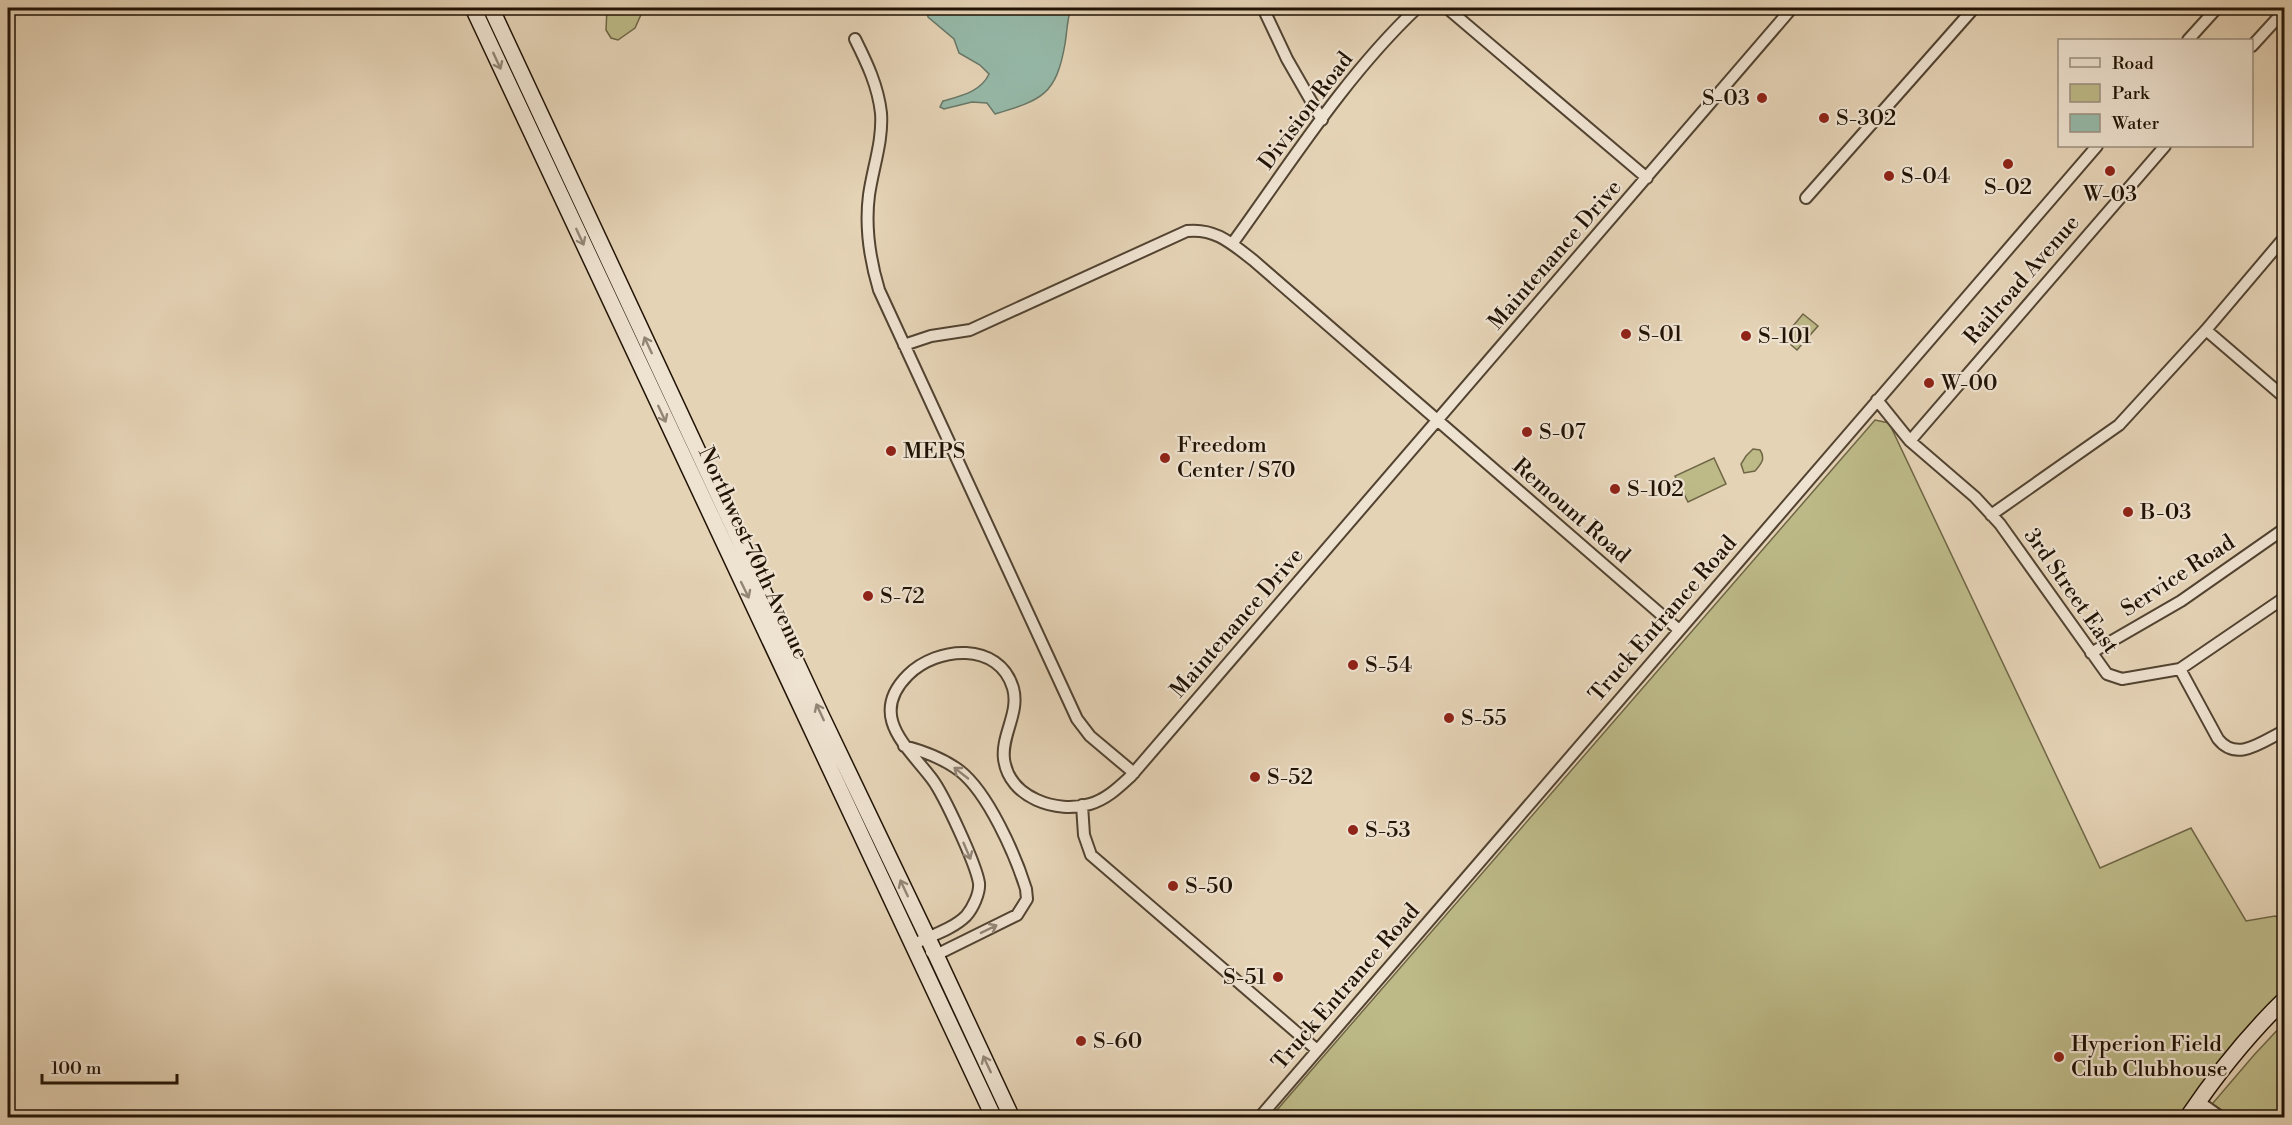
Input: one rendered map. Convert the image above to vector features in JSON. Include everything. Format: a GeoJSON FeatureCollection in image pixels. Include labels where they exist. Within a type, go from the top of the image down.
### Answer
{"type":"FeatureCollection","features":[{"type":"Feature","properties":{"kind":"main road","name":"Northwest 70th Avenue"},"geometry":{"type":"LineString","coordinates":[[473,8],[720,538],[921,941],[936,955],[1012,1118]]}},
{"type":"Feature","properties":{"kind":"main road","name":"Northwest 70th Avenue"},"geometry":{"type":"LineString","coordinates":[[491,8],[806,682],[921,941],[994,1118]]}},
{"type":"Feature","properties":{"kind":"main road"},"geometry":{"type":"LineString","coordinates":[[2187,1118],[2222,1068],[2284,1000]]}},
{"type":"Feature","properties":{"kind":"street"},"geometry":{"type":"LineString","coordinates":[[1263,8],[1287,59],[1322,120]]}},
{"type":"Feature","properties":{"kind":"street","name":"Division Road"},"geometry":{"type":"LineString","coordinates":[[1232,244],[1322,120],[1394,29],[1417,8]]}},
{"type":"Feature","properties":{"kind":"street"},"geometry":{"type":"LineString","coordinates":[[1447,8],[1647,178]]}},
{"type":"Feature","properties":{"kind":"street","name":"Maintenance Drive"},"geometry":{"type":"LineString","coordinates":[[904,746],[893,730],[891,706],[894,696],[908,675],[918,667],[948,653],[975,654],[1000,666],[1010,679],[1014,691],[1015,705],[1004,746],[1004,760],[1013,781],[1020,790],[1041,802],[1068,806],[1092,803],[1114,791],[1134,772],[1792,8]]}},
{"type":"Feature","properties":{"kind":"street"},"geometry":{"type":"LineString","coordinates":[[1806,198],[1974,8]]}},
{"type":"Feature","properties":{"kind":"street"},"geometry":{"type":"LineString","coordinates":[[2189,39],[2217,8]]}},
{"type":"Feature","properties":{"kind":"street"},"geometry":{"type":"LineString","coordinates":[[2253,45],[2284,11]]}},
{"type":"Feature","properties":{"kind":"street"},"geometry":{"type":"LineString","coordinates":[[855,39],[876,86],[881,113],[880,143],[868,210],[868,234],[874,274],[879,290],[1077,719],[1090,736],[1134,772]]}},
{"type":"Feature","properties":{"kind":"street","name":"Truck Entrance Road"},"geometry":{"type":"LineString","coordinates":[[1259,1118],[2096,147]]}},
{"type":"Feature","properties":{"kind":"street","name":"Railroad Avenue"},"geometry":{"type":"LineString","coordinates":[[1910,441],[2163,147]]}},
{"type":"Feature","properties":{"kind":"street","name":"Remount Road"},"geometry":{"type":"LineString","coordinates":[[904,345],[931,336],[970,330],[1187,231],[1201,230],[1214,233],[1232,244],[1679,630]]}},
{"type":"Feature","properties":{"kind":"street"},"geometry":{"type":"LineString","coordinates":[[1991,515],[2119,425],[2206,330],[2284,238]]}},
{"type":"Feature","properties":{"kind":"street"},"geometry":{"type":"LineString","coordinates":[[2206,330],[2284,397]]}},
{"type":"Feature","properties":{"kind":"street","name":"3rd Street East"},"geometry":{"type":"LineString","coordinates":[[1877,400],[1910,441],[1974,497],[1991,515],[2107,674],[2122,679],[2180,669]]}},
{"type":"Feature","properties":{"kind":"street","name":"Service Road"},"geometry":{"type":"LineString","coordinates":[[2091,654],[2163,613],[2284,529]]}},
{"type":"Feature","properties":{"kind":"street"},"geometry":{"type":"LineString","coordinates":[[2284,598],[2180,669],[2223,746],[2232,751],[2240,751],[2284,731]]}},
{"type":"Feature","properties":{"kind":"street"},"geometry":{"type":"LineString","coordinates":[[904,746],[933,779],[975,869],[979,884],[973,906],[965,917],[921,941]]}},
{"type":"Feature","properties":{"kind":"street"},"geometry":{"type":"LineString","coordinates":[[904,746],[938,758],[972,782],[1001,830],[1026,888],[1027,899],[1017,915],[936,955]]}},
{"type":"Feature","properties":{"kind":"street"},"geometry":{"type":"LineString","coordinates":[[1082,806],[1084,835],[1091,855],[1317,1050]]}},
{"type":"Feature","properties":{"kind":"street"},"geometry":{"type":"LineString","coordinates":[[2198,1101],[2222,1118]]}},
{"type":"Feature","properties":{"kind":"green space"},"geometry":{"type":"Polygon","coordinates":[[[607,8],[644,8],[635,28],[618,40],[611,38],[606,30],[607,8]]]}},
{"type":"Feature","properties":{"kind":"green space"},"geometry":{"type":"Polygon","coordinates":[[[1803,314],[1818,326],[1797,350],[1783,338],[1803,314]]]}},
{"type":"Feature","properties":{"kind":"green space"},"geometry":{"type":"Polygon","coordinates":[[[1875,420],[1889,423],[2100,868],[2191,828],[2246,921],[2275,916],[2284,920],[2284,996],[2183,1117],[1270,1118],[1875,420]]]}},
{"type":"Feature","properties":{"kind":"green space"},"geometry":{"type":"Polygon","coordinates":[[[1753,449],[1760,450],[1763,456],[1762,461],[1755,471],[1744,473],[1741,464],[1753,449]]]}},
{"type":"Feature","properties":{"kind":"green space"},"geometry":{"type":"Polygon","coordinates":[[[1714,458],[1726,484],[1688,502],[1675,476],[1714,458]]]}},
{"type":"Feature","properties":{"kind":"green space"},"geometry":{"type":"Polygon","coordinates":[[[2284,1023],[2284,1117],[2205,1118],[2207,1110],[2284,1023]]]}},
{"type":"Feature","properties":{"kind":"water"},"geometry":{"type":"Polygon","coordinates":[[[927,8],[1071,8],[1057,75],[1044,93],[1035,99],[995,114],[987,103],[972,102],[944,109],[940,107],[943,101],[963,95],[981,85],[989,74],[980,65],[959,53],[954,39],[928,17],[927,8]]]}},
{"type":"Feature","properties":{"kind":"place","name":"S-03"},"geometry":{"type":"Point","coordinates":[1762,98]}},
{"type":"Feature","properties":{"kind":"place","name":"S-302"},"geometry":{"type":"Point","coordinates":[1824,118]}},
{"type":"Feature","properties":{"kind":"place","name":"S-02"},"geometry":{"type":"Point","coordinates":[2008,164]}},
{"type":"Feature","properties":{"kind":"place","name":"W-03"},"geometry":{"type":"Point","coordinates":[2110,171]}},
{"type":"Feature","properties":{"kind":"place","name":"S-04"},"geometry":{"type":"Point","coordinates":[1889,176]}},
{"type":"Feature","properties":{"kind":"place","name":"S-01"},"geometry":{"type":"Point","coordinates":[1626,334]}},
{"type":"Feature","properties":{"kind":"place","name":"S-101"},"geometry":{"type":"Point","coordinates":[1746,336]}},
{"type":"Feature","properties":{"kind":"place","name":"W-00"},"geometry":{"type":"Point","coordinates":[1929,383]}},
{"type":"Feature","properties":{"kind":"place","name":"S-07"},"geometry":{"type":"Point","coordinates":[1527,432]}},
{"type":"Feature","properties":{"kind":"place","name":"MEPS"},"geometry":{"type":"Point","coordinates":[891,451]}},
{"type":"Feature","properties":{"kind":"place","name":"Freedom Center / S70"},"geometry":{"type":"Point","coordinates":[1165,458]}},
{"type":"Feature","properties":{"kind":"place","name":"S-102"},"geometry":{"type":"Point","coordinates":[1615,489]}},
{"type":"Feature","properties":{"kind":"place","name":"B-03"},"geometry":{"type":"Point","coordinates":[2128,512]}},
{"type":"Feature","properties":{"kind":"place","name":"S-72"},"geometry":{"type":"Point","coordinates":[868,596]}},
{"type":"Feature","properties":{"kind":"place","name":"S-54"},"geometry":{"type":"Point","coordinates":[1353,665]}},
{"type":"Feature","properties":{"kind":"place","name":"S-55"},"geometry":{"type":"Point","coordinates":[1449,718]}},
{"type":"Feature","properties":{"kind":"place","name":"S-52"},"geometry":{"type":"Point","coordinates":[1255,777]}},
{"type":"Feature","properties":{"kind":"place","name":"S-53"},"geometry":{"type":"Point","coordinates":[1353,830]}},
{"type":"Feature","properties":{"kind":"place","name":"S-50"},"geometry":{"type":"Point","coordinates":[1173,886]}},
{"type":"Feature","properties":{"kind":"place","name":"S-51"},"geometry":{"type":"Point","coordinates":[1278,977]}},
{"type":"Feature","properties":{"kind":"place","name":"S-60"},"geometry":{"type":"Point","coordinates":[1081,1041]}},
{"type":"Feature","properties":{"kind":"place","name":"Hyperion Field Club Clubhouse"},"geometry":{"type":"Point","coordinates":[2059,1057]}}]}
